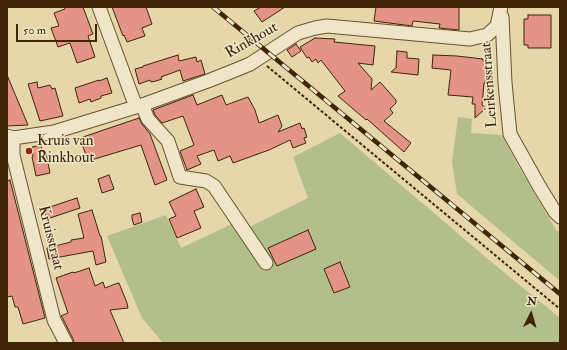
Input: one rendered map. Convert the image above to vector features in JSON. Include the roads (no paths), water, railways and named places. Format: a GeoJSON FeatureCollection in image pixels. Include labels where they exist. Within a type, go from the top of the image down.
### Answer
{"type":"FeatureCollection","features":[{"type":"Feature","properties":{"kind":"street"},"geometry":{"type":"LineString","coordinates":[[99,7],[139,106],[148,119],[168,141],[180,177],[206,181],[214,186],[266,263]]}},
{"type":"Feature","properties":{"kind":"street","name":"Rinkhout"},"geometry":{"type":"LineString","coordinates":[[10,137],[54,132],[139,106],[250,64],[298,33],[315,28],[327,26],[470,39],[487,35],[497,26],[501,8]]}},
{"type":"Feature","properties":{"kind":"street","name":"Leirkensstraat"},"geometry":{"type":"LineString","coordinates":[[501,8],[505,82],[510,134],[539,186],[555,212],[560,217]]}},
{"type":"Feature","properties":{"kind":"street","name":"Kruisstraat"},"geometry":{"type":"LineString","coordinates":[[10,137],[54,320],[66,343]]}},
{"type":"Feature","properties":{"kind":"railway"},"geometry":{"type":"LineString","coordinates":[[213,7],[560,294]]}},
{"type":"Feature","properties":{"kind":"place","name":"Kruis van Rinkhout"},"geometry":{"type":"Point","coordinates":[29,151]}}]}
